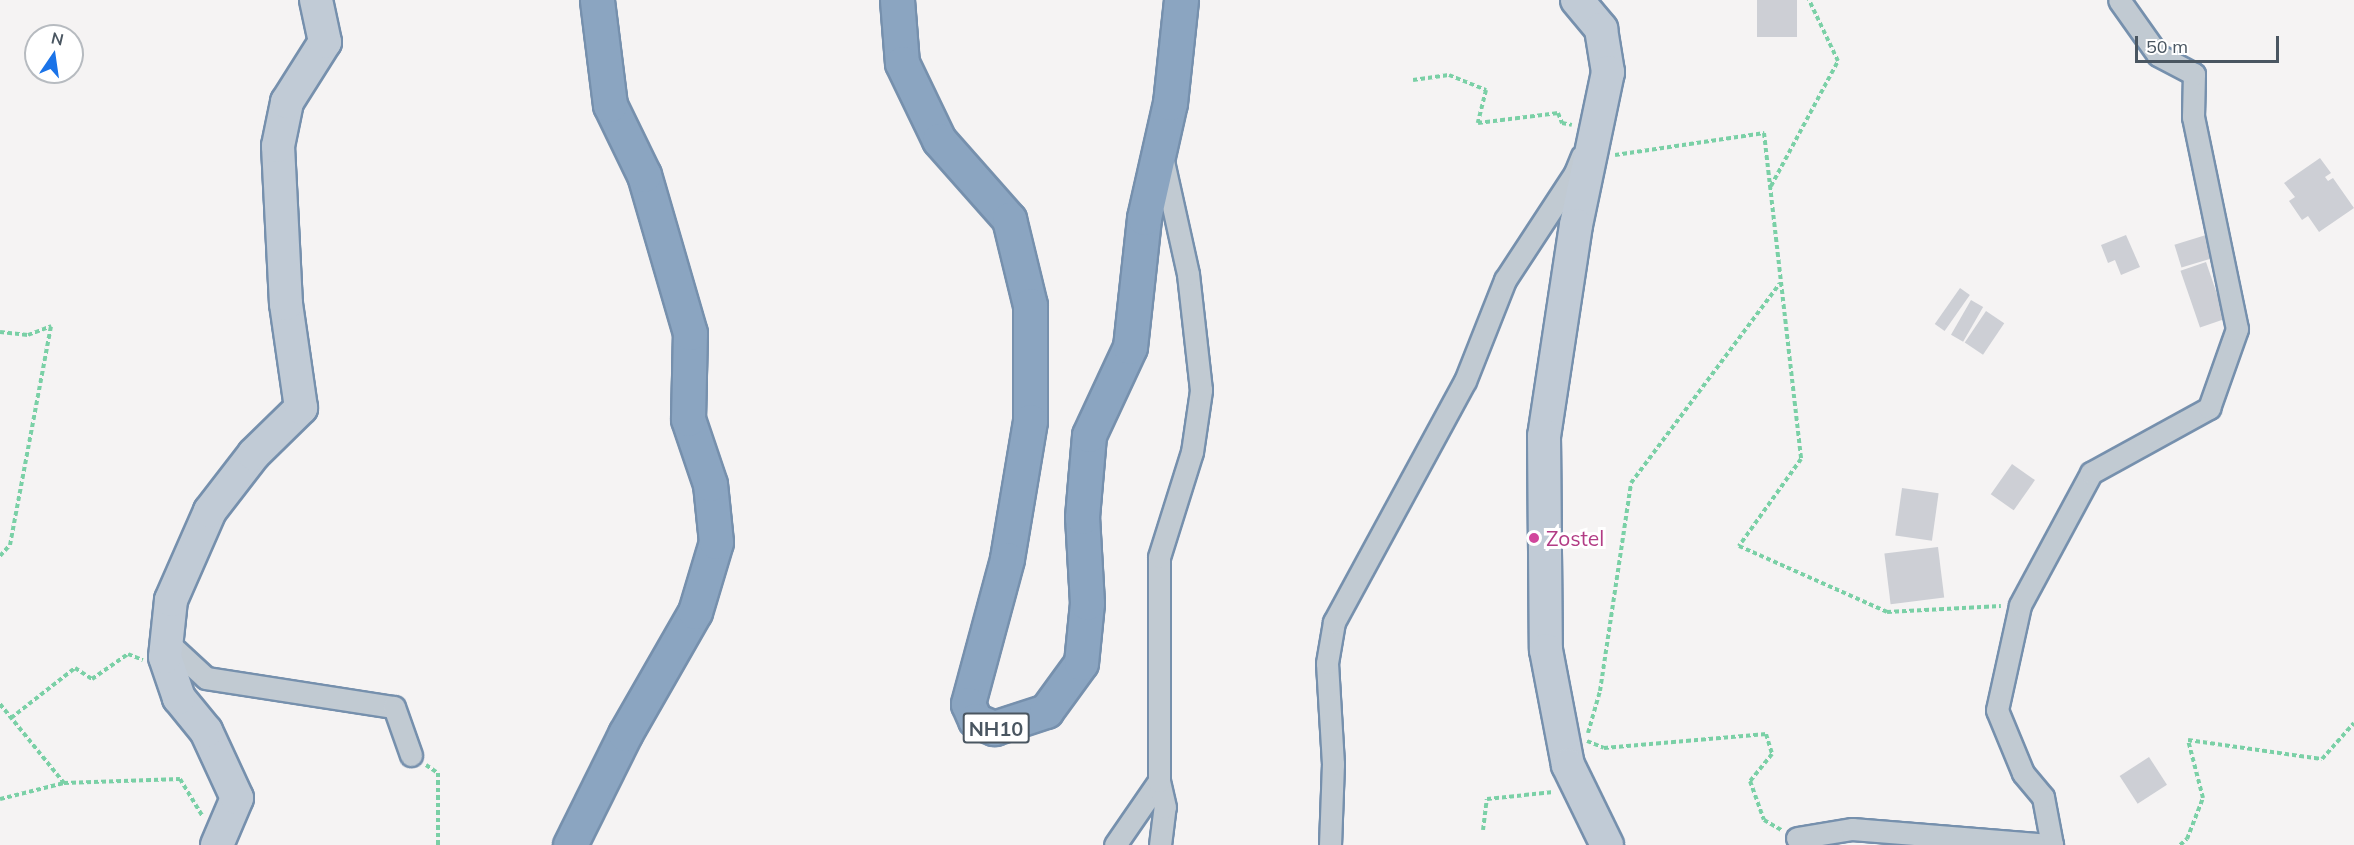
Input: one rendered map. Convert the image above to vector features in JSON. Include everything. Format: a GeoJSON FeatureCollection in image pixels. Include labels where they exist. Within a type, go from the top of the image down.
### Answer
{"type":"FeatureCollection","features":[{"type":"Feature","properties":{"kind":"highway"},"geometry":{"type":"LineString","coordinates":[[570,845],[626,734],[695,612],[716,542],[710,484],[688,419],[690,333],[644,175],[610,105],[597,0]]}},
{"type":"Feature","properties":{"kind":"highway","name":"NH10"},"geometry":{"type":"LineString","coordinates":[[897,0],[903,63],[939,140],[1009,219],[1030,305],[1030,421],[1008,559],[968,704],[975,720],[993,728],[1046,711],[1081,663],[1088,603],[1082,517],[1089,435],[1130,347],[1144,218],[1170,103],[1181,0]]}},
{"type":"Feature","properties":{"kind":"street"},"geometry":{"type":"LineString","coordinates":[[160,653],[171,600],[210,511],[254,454],[301,408],[286,304],[278,146],[287,102],[325,42],[316,0]]}},
{"type":"Feature","properties":{"kind":"street"},"geometry":{"type":"LineString","coordinates":[[1577,0],[1601,29],[1608,72],[1576,225],[1544,436],[1546,650],[1568,765],[1607,845]]}},
{"type":"Feature","properties":{"kind":"street"},"geometry":{"type":"LineString","coordinates":[[1797,838],[1852,829],[2052,845],[2043,797],[2023,773],[1997,710],[2020,605],[2091,473],[2209,408],[2237,329],[2195,129],[2194,74],[2158,55],[2119,0]]}},
{"type":"Feature","properties":{"kind":"street"},"geometry":{"type":"LineString","coordinates":[[1330,845],[1333,764],[1327,663],[1334,622],[1466,381],[1505,280],[1575,173],[1604,99]]}},
{"type":"Feature","properties":{"kind":"street"},"geometry":{"type":"LineString","coordinates":[[1160,147],[1188,274],[1201,390],[1192,452],[1159,557],[1159,782],[1165,807],[1160,845]]}},
{"type":"Feature","properties":{"kind":"street"},"geometry":{"type":"LineString","coordinates":[[160,653],[206,678],[394,707],[411,754]]}},
{"type":"Feature","properties":{"kind":"street"},"geometry":{"type":"LineString","coordinates":[[160,653],[165,657],[179,698],[206,731],[237,798],[217,844]]}},
{"type":"Feature","properties":{"kind":"street"},"geometry":{"type":"LineString","coordinates":[[1115,845],[1159,782]]}},
{"type":"Feature","properties":{"kind":"path"},"geometry":{"type":"LineString","coordinates":[[1770,188],[1838,61],[1809,0]]}},
{"type":"Feature","properties":{"kind":"path"},"geometry":{"type":"LineString","coordinates":[[1413,80],[1449,75],[1486,90],[1478,123],[1558,113],[1562,123],[1578,125]]}},
{"type":"Feature","properties":{"kind":"path"},"geometry":{"type":"LineString","coordinates":[[1591,158],[1764,133],[1801,459],[1739,546],[1887,612],[2020,605]]}},
{"type":"Feature","properties":{"kind":"path"},"geometry":{"type":"LineString","coordinates":[[1583,751],[1600,691],[1631,483],[1781,282]]}},
{"type":"Feature","properties":{"kind":"path"},"geometry":{"type":"LineString","coordinates":[[0,332],[28,335],[51,326],[10,545],[0,556]]}},
{"type":"Feature","properties":{"kind":"path"},"geometry":{"type":"LineString","coordinates":[[11,718],[75,668],[92,679],[128,654],[160,653]]}},
{"type":"Feature","properties":{"kind":"path"},"geometry":{"type":"LineString","coordinates":[[0,704],[64,783]]}},
{"type":"Feature","properties":{"kind":"path"},"geometry":{"type":"LineString","coordinates":[[2180,845],[2187,839],[2203,798],[2188,740],[2322,759],[2354,723]]}},
{"type":"Feature","properties":{"kind":"path"},"geometry":{"type":"LineString","coordinates":[[1586,740],[1604,748],[1766,734],[1772,754],[1750,781],[1764,820],[1797,838]]}},
{"type":"Feature","properties":{"kind":"path"},"geometry":{"type":"LineString","coordinates":[[411,754],[438,773],[438,845]]}},
{"type":"Feature","properties":{"kind":"path"},"geometry":{"type":"LineString","coordinates":[[0,799],[64,783],[180,778],[217,844]]}},
{"type":"Feature","properties":{"kind":"path"},"geometry":{"type":"LineString","coordinates":[[1483,830],[1487,799],[1579,789]]}},
{"type":"Feature","properties":{"kind":"building"},"geometry":{"type":"Polygon","coordinates":[[[1757,0],[1797,0],[1797,37],[1757,37],[1757,0]]]}},
{"type":"Feature","properties":{"kind":"building"},"geometry":{"type":"Polygon","coordinates":[[[2320,158],[2331,173],[2325,177],[2328,181],[2333,178],[2354,208],[2319,232],[2308,216],[2302,220],[2289,201],[2295,197],[2284,183],[2320,158]]]}},
{"type":"Feature","properties":{"kind":"building"},"geometry":{"type":"Polygon","coordinates":[[[2126,235],[2140,267],[2121,275],[2115,260],[2108,263],[2101,245],[2126,235]]]}},
{"type":"Feature","properties":{"kind":"building"},"geometry":{"type":"Polygon","coordinates":[[[2206,235],[2213,258],[2181,268],[2174,245],[2206,235]]]}},
{"type":"Feature","properties":{"kind":"building"},"geometry":{"type":"Polygon","coordinates":[[[2206,262],[2226,319],[2200,328],[2180,271],[2206,262]]]}},
{"type":"Feature","properties":{"kind":"building"},"geometry":{"type":"Polygon","coordinates":[[[1960,288],[1970,295],[1945,331],[1935,324],[1960,288]]]}},
{"type":"Feature","properties":{"kind":"building"},"geometry":{"type":"Polygon","coordinates":[[[1971,300],[1983,307],[1963,342],[1951,335],[1971,300]]]}},
{"type":"Feature","properties":{"kind":"building"},"geometry":{"type":"Polygon","coordinates":[[[1986,311],[2004,323],[1983,355],[1965,343],[1986,311]]]}},
{"type":"Feature","properties":{"kind":"building"},"geometry":{"type":"Polygon","coordinates":[[[2012,464],[2035,480],[2014,510],[1991,494],[2012,464]]]}},
{"type":"Feature","properties":{"kind":"building"},"geometry":{"type":"Polygon","coordinates":[[[1902,488],[1939,493],[1932,541],[1895,536],[1902,488]]]}},
{"type":"Feature","properties":{"kind":"building"},"geometry":{"type":"Polygon","coordinates":[[[1938,547],[1944,598],[1891,604],[1884,554],[1938,547]]]}},
{"type":"Feature","properties":{"kind":"building"},"geometry":{"type":"Polygon","coordinates":[[[2149,757],[2167,785],[2138,804],[2120,776],[2149,757]]]}},
{"type":"Feature","properties":{"kind":"place","name":"Zostel"},"geometry":{"type":"Point","coordinates":[1534,538]}}]}
